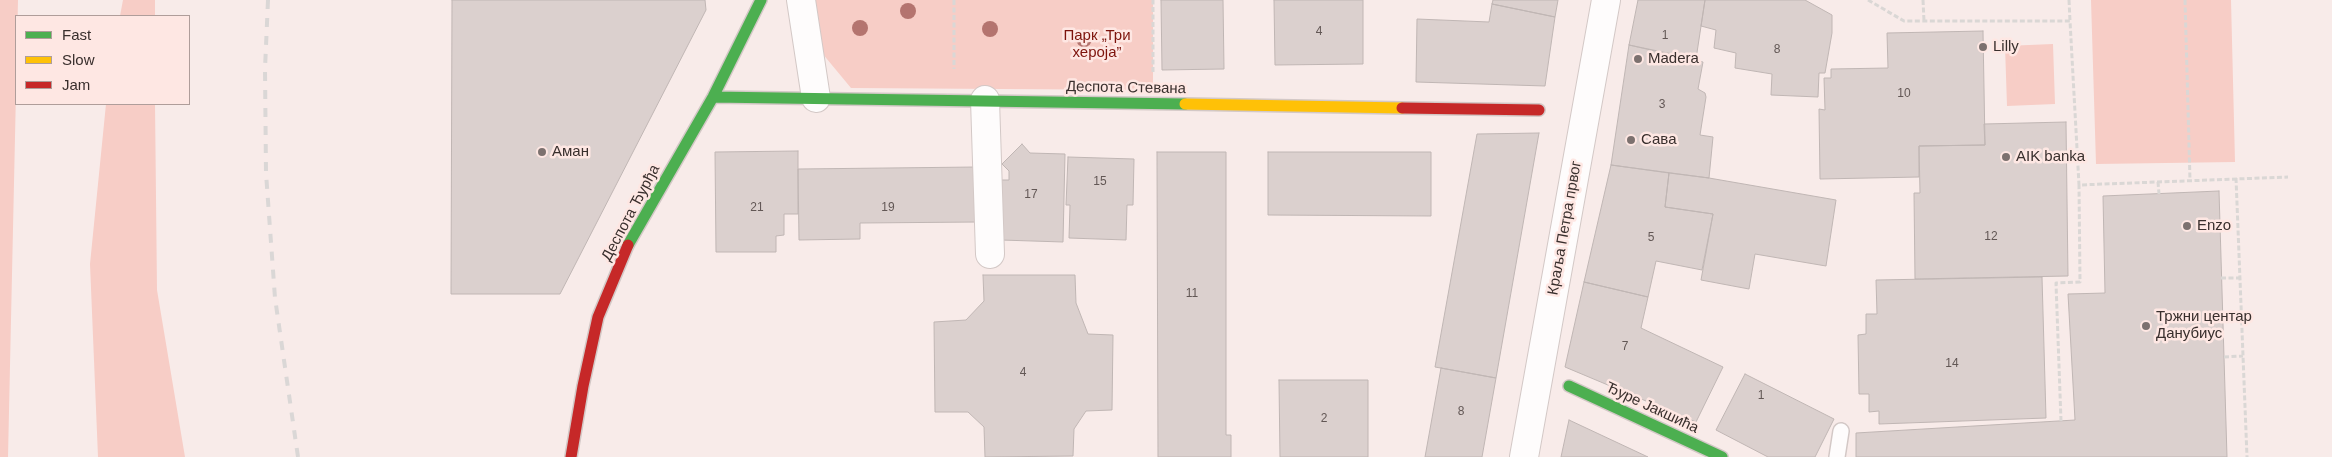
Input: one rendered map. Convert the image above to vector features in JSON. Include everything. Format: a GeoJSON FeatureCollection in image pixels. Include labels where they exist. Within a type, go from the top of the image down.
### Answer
{"type":"FeatureCollection","features":[{"type":"Feature","properties":{"kind":"street","name":"Деспота Ђурђа"},"geometry":{"type":"LineString","coordinates":[[571,457],[583,386],[598,317],[613,280],[626,249],[713,97],[761,0]]}},
{"type":"Feature","properties":{"kind":"street"},"geometry":{"type":"LineString","coordinates":[[801,0],[816,98]]}},
{"type":"Feature","properties":{"kind":"street","name":"Краља Петра првог"},"geometry":{"type":"LineString","coordinates":[[1524,457],[1606,0]]}},
{"type":"Feature","properties":{"kind":"street","name":"Деспота Стевана"},"geometry":{"type":"LineString","coordinates":[[713,97],[1539,110]]}},
{"type":"Feature","properties":{"kind":"street"},"geometry":{"type":"LineString","coordinates":[[985,100],[990,254]]}},
{"type":"Feature","properties":{"kind":"street","name":"Ђуре Јакшића"},"geometry":{"type":"LineString","coordinates":[[1569,386],[1722,457]]}},
{"type":"Feature","properties":{"kind":"lane"},"geometry":{"type":"LineString","coordinates":[[1837,457],[1840,431]]}},
{"type":"Feature","properties":{"kind":"path"},"geometry":{"type":"LineString","coordinates":[[954,0],[954,79]]}},
{"type":"Feature","properties":{"kind":"path"},"geometry":{"type":"LineString","coordinates":[[1868,0],[1904,21],[2070,21]]}},
{"type":"Feature","properties":{"kind":"path"},"geometry":{"type":"LineString","coordinates":[[1923,0],[1924,21]]}},
{"type":"Feature","properties":{"kind":"path"},"geometry":{"type":"LineString","coordinates":[[2061,421],[2056,283],[2080,282],[2078,185],[2069,0]]}},
{"type":"Feature","properties":{"kind":"path"},"geometry":{"type":"LineString","coordinates":[[2185,0],[2190,180]]}},
{"type":"Feature","properties":{"kind":"path"},"geometry":{"type":"LineString","coordinates":[[2078,185],[2288,177]]}},
{"type":"Feature","properties":{"kind":"path"},"geometry":{"type":"LineString","coordinates":[[2236,178],[2247,457]]}},
{"type":"Feature","properties":{"kind":"path"},"geometry":{"type":"LineString","coordinates":[[2158,182],[2159,194]]}},
{"type":"Feature","properties":{"kind":"path"},"geometry":{"type":"LineString","coordinates":[[2222,278],[2240,278]]}},
{"type":"Feature","properties":{"kind":"path"},"geometry":{"type":"LineString","coordinates":[[2224,357],[2243,356]]}},
{"type":"Feature","properties":{"kind":"green space"},"geometry":{"type":"Polygon","coordinates":[[[0,0],[18,0],[18,15],[15,15],[16,105],[8,457],[0,457],[0,0]]]}},
{"type":"Feature","properties":{"kind":"green space"},"geometry":{"type":"Polygon","coordinates":[[[123,0],[155,0],[155,15],[120,15],[123,0]]]}},
{"type":"Feature","properties":{"kind":"green space","name":"Парк „Три хероја”"},"geometry":{"type":"Polygon","coordinates":[[[813,0],[1153,0],[1153,90],[851,88],[812,41],[813,0]]]}},
{"type":"Feature","properties":{"kind":"green space"},"geometry":{"type":"Polygon","coordinates":[[[2091,0],[2231,0],[2235,162],[2096,164],[2091,0]]]}},
{"type":"Feature","properties":{"kind":"green space"},"geometry":{"type":"Polygon","coordinates":[[[2053,44],[2055,104],[2007,106],[2005,46],[2053,44]]]}},
{"type":"Feature","properties":{"kind":"green space"},"geometry":{"type":"Polygon","coordinates":[[[106,105],[155,105],[157,290],[185,457],[98,457],[90,264],[106,105]]]}},
{"type":"Feature","properties":{"kind":"building","name":"Аман"},"geometry":{"type":"Polygon","coordinates":[[[452,0],[705,0],[706,10],[560,294],[451,294],[452,0]]]}},
{"type":"Feature","properties":{"kind":"building"},"geometry":{"type":"Polygon","coordinates":[[[1161,0],[1223,0],[1224,69],[1162,70],[1161,0]]]}},
{"type":"Feature","properties":{"kind":"building"},"geometry":{"type":"Polygon","coordinates":[[[1274,0],[1363,0],[1363,64],[1275,65],[1274,0]]]}},
{"type":"Feature","properties":{"kind":"building"},"geometry":{"type":"Polygon","coordinates":[[[1493,0],[1558,0],[1555,17],[1492,4],[1493,0]]]}},
{"type":"Feature","properties":{"kind":"building"},"geometry":{"type":"Polygon","coordinates":[[[1638,0],[1705,0],[1696,59],[1629,45],[1638,0]]]}},
{"type":"Feature","properties":{"kind":"building"},"geometry":{"type":"Polygon","coordinates":[[[1705,0],[1805,0],[1832,15],[1832,33],[1825,73],[1819,73],[1818,97],[1771,95],[1772,74],[1735,68],[1736,53],[1714,48],[1716,30],[1701,26],[1705,0]]]}},
{"type":"Feature","properties":{"kind":"building"},"geometry":{"type":"Polygon","coordinates":[[[1492,4],[1555,17],[1545,86],[1416,82],[1417,19],[1489,22],[1492,4]]]}},
{"type":"Feature","properties":{"kind":"building"},"geometry":{"type":"Polygon","coordinates":[[[1983,31],[1985,145],[1919,146],[1919,177],[1820,179],[1819,109],[1825,110],[1824,78],[1831,78],[1831,69],[1888,68],[1887,33],[1983,31]]]}},
{"type":"Feature","properties":{"kind":"building"},"geometry":{"type":"Polygon","coordinates":[[[1629,45],[1703,62],[1698,89],[1705,93],[1706,97],[1700,135],[1713,137],[1709,178],[1611,165],[1629,45]]]}},
{"type":"Feature","properties":{"kind":"building"},"geometry":{"type":"Polygon","coordinates":[[[2066,122],[2068,276],[1915,279],[1914,193],[1920,193],[1919,146],[1985,145],[1984,124],[2066,122]]]}},
{"type":"Feature","properties":{"kind":"building"},"geometry":{"type":"Polygon","coordinates":[[[1539,133],[1496,378],[1435,367],[1477,134],[1539,133]]]}},
{"type":"Feature","properties":{"kind":"building"},"geometry":{"type":"Polygon","coordinates":[[[1022,144],[1030,153],[1065,154],[1063,242],[1001,240],[999,180],[1009,180],[1009,171],[1002,164],[1022,144]]]}},
{"type":"Feature","properties":{"kind":"building"},"geometry":{"type":"Polygon","coordinates":[[[798,151],[798,214],[784,214],[784,235],[776,236],[776,252],[716,252],[715,152],[798,151]]]}},
{"type":"Feature","properties":{"kind":"building"},"geometry":{"type":"Polygon","coordinates":[[[1157,152],[1226,152],[1226,435],[1231,435],[1231,457],[1158,457],[1157,152]]]}},
{"type":"Feature","properties":{"kind":"building"},"geometry":{"type":"Polygon","coordinates":[[[1268,152],[1431,152],[1431,216],[1268,215],[1268,152]]]}},
{"type":"Feature","properties":{"kind":"building"},"geometry":{"type":"Polygon","coordinates":[[[1068,157],[1134,159],[1133,205],[1127,205],[1126,240],[1069,238],[1070,205],[1066,205],[1068,157]]]}},
{"type":"Feature","properties":{"kind":"building"},"geometry":{"type":"Polygon","coordinates":[[[1611,165],[1669,173],[1665,207],[1713,214],[1702,270],[1656,261],[1648,297],[1584,282],[1611,165]]]}},
{"type":"Feature","properties":{"kind":"building"},"geometry":{"type":"Polygon","coordinates":[[[977,167],[978,222],[860,223],[860,239],[799,240],[798,169],[977,167]]]}},
{"type":"Feature","properties":{"kind":"building"},"geometry":{"type":"Polygon","coordinates":[[[1669,173],[1836,200],[1826,266],[1755,254],[1749,289],[1701,280],[1713,214],[1665,207],[1669,173]]]}},
{"type":"Feature","properties":{"kind":"building","name":"Тржни центар Данубиус"},"geometry":{"type":"Polygon","coordinates":[[[2219,191],[2227,457],[1856,457],[1856,433],[2075,420],[2068,294],[2105,293],[2103,196],[2219,191]]]}},
{"type":"Feature","properties":{"kind":"building"},"geometry":{"type":"Polygon","coordinates":[[[983,275],[1075,275],[1076,303],[1088,334],[1113,335],[1112,410],[1086,411],[1074,429],[1073,456],[985,457],[984,427],[968,412],[935,412],[934,322],[966,320],[984,301],[983,275]]]}},
{"type":"Feature","properties":{"kind":"building"},"geometry":{"type":"Polygon","coordinates":[[[2042,277],[2046,418],[1879,424],[1879,411],[1869,412],[1869,394],[1859,394],[1858,335],[1866,334],[1866,314],[1877,314],[1876,280],[2042,277]]]}},
{"type":"Feature","properties":{"kind":"building"},"geometry":{"type":"Polygon","coordinates":[[[1584,282],[1648,297],[1641,328],[1723,367],[1696,422],[1565,367],[1584,282]]]}},
{"type":"Feature","properties":{"kind":"building"},"geometry":{"type":"Polygon","coordinates":[[[1441,368],[1496,378],[1482,457],[1425,457],[1441,368]]]}},
{"type":"Feature","properties":{"kind":"building"},"geometry":{"type":"Polygon","coordinates":[[[1745,374],[1834,419],[1815,457],[1768,457],[1716,430],[1745,374]]]}},
{"type":"Feature","properties":{"kind":"building"},"geometry":{"type":"Polygon","coordinates":[[[1279,380],[1368,380],[1368,457],[1280,457],[1279,380]]]}},
{"type":"Feature","properties":{"kind":"building"},"geometry":{"type":"Polygon","coordinates":[[[1569,420],[1648,457],[1561,457],[1569,420]]]}},
{"type":"Feature","properties":{"kind":"railway"},"geometry":{"type":"LineString","coordinates":[[268,0],[265,69],[266,173],[275,298],[298,457]]}},
{"type":"Feature","properties":{"kind":"traffic: fast"},"geometry":{"type":"LineString","coordinates":[[628,245],[713,97],[761,0]]}},
{"type":"Feature","properties":{"kind":"traffic: fast"},"geometry":{"type":"LineString","coordinates":[[713,97],[1185,104]]}},
{"type":"Feature","properties":{"kind":"traffic: fast"},"geometry":{"type":"LineString","coordinates":[[1569,386],[1722,457]]}},
{"type":"Feature","properties":{"kind":"traffic: slow"},"geometry":{"type":"LineString","coordinates":[[1185,104],[1402,108]]}},
{"type":"Feature","properties":{"kind":"traffic: jam"},"geometry":{"type":"LineString","coordinates":[[1402,108],[1539,110]]}},
{"type":"Feature","properties":{"kind":"traffic: jam"},"geometry":{"type":"LineString","coordinates":[[571,457],[583,386],[598,317],[628,245]]}},
{"type":"Feature","properties":{"kind":"place","name":"Lilly"},"geometry":{"type":"Point","coordinates":[1983,47]}},
{"type":"Feature","properties":{"kind":"place","name":"Madera"},"geometry":{"type":"Point","coordinates":[1638,59]}},
{"type":"Feature","properties":{"kind":"place","name":"Сава"},"geometry":{"type":"Point","coordinates":[1631,140]}},
{"type":"Feature","properties":{"kind":"place","name":"Аман"},"geometry":{"type":"Point","coordinates":[542,152]}},
{"type":"Feature","properties":{"kind":"place","name":"AIK banka"},"geometry":{"type":"Point","coordinates":[2006,157]}},
{"type":"Feature","properties":{"kind":"place","name":"Enzo"},"geometry":{"type":"Point","coordinates":[2187,226]}},
{"type":"Feature","properties":{"kind":"place","name":"Тржни центар Данубиус"},"geometry":{"type":"Point","coordinates":[2146,326]}}]}
